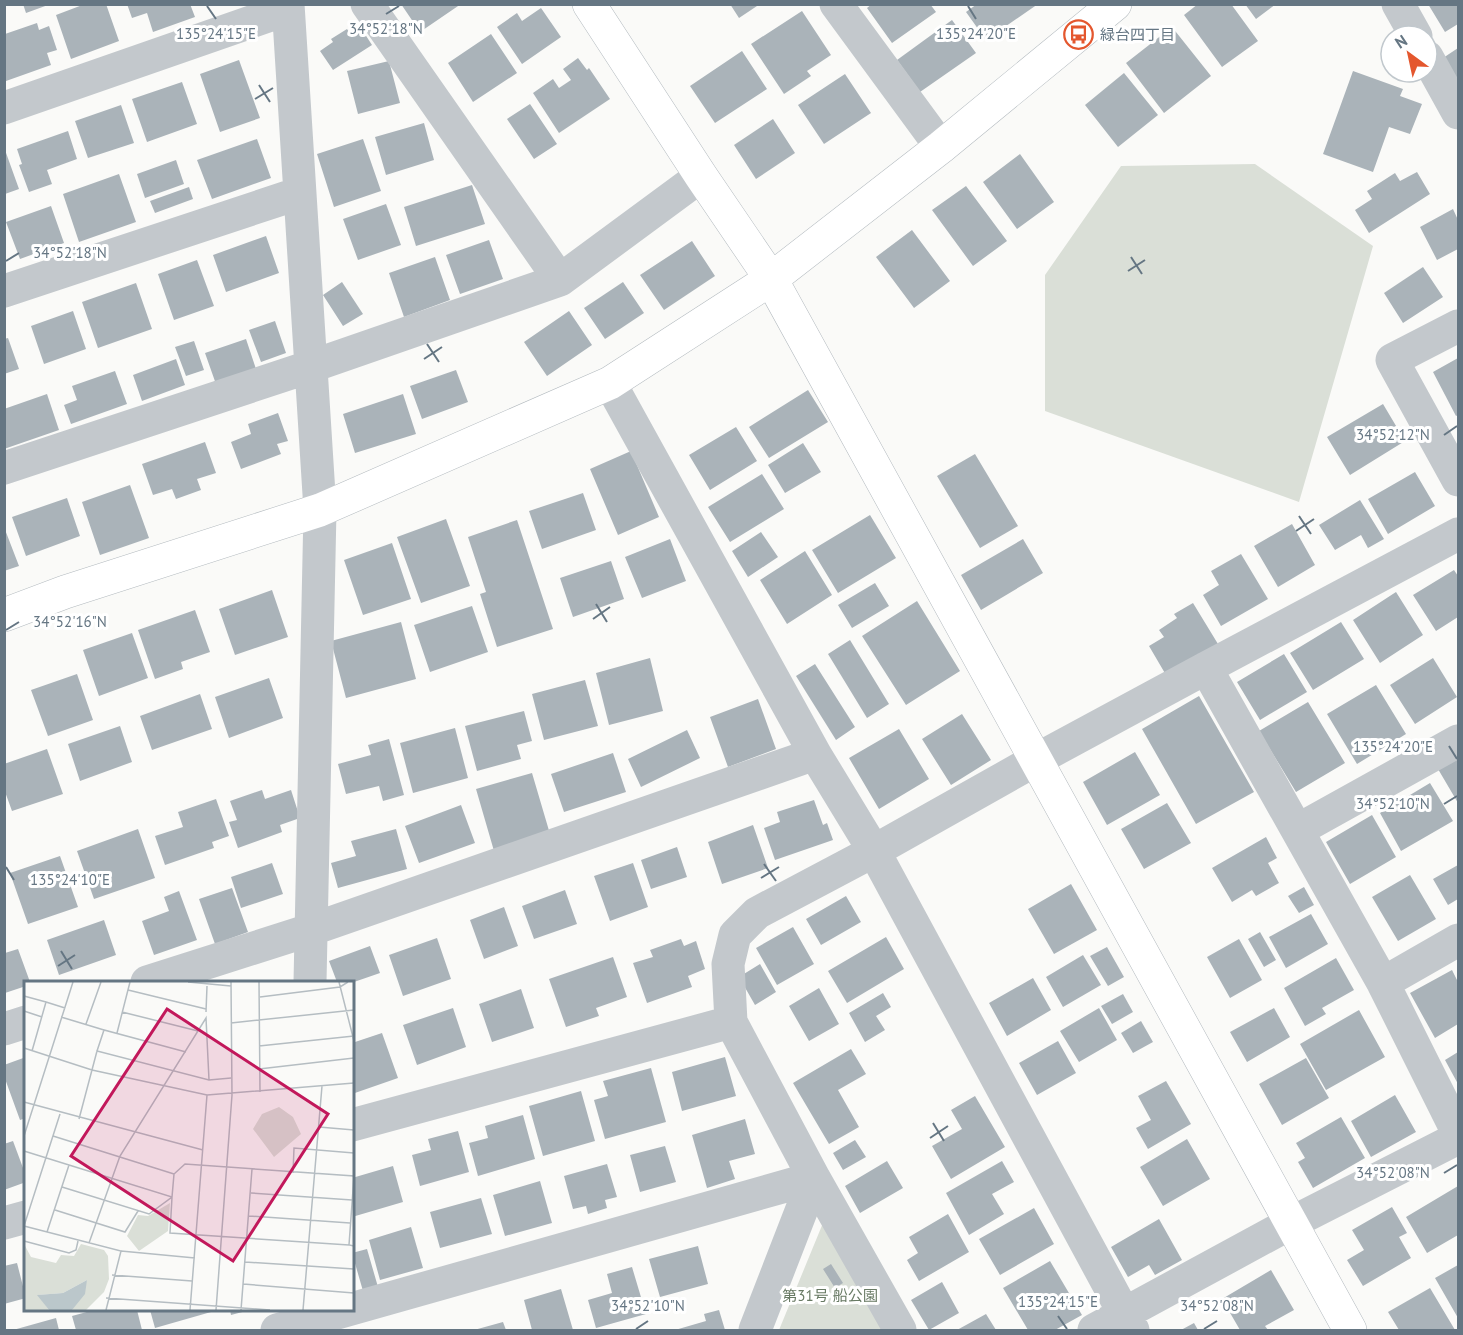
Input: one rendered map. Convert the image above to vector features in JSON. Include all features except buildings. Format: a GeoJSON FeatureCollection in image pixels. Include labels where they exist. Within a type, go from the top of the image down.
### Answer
{"type":"FeatureCollection","features":[{"type":"Feature","properties":{"kind":"street"},"geometry":{"type":"LineString","coordinates":[[367,4],[560,280]]}},
{"type":"Feature","properties":{"kind":"street"},"geometry":{"type":"LineString","coordinates":[[589,4],[771,279],[1350,1330]]}},
{"type":"Feature","properties":{"kind":"street"},"geometry":{"type":"LineString","coordinates":[[836,4],[941,147]]}},
{"type":"Feature","properties":{"kind":"street"},"geometry":{"type":"LineString","coordinates":[[4,615],[65,592],[320,510],[610,383],[771,279],[941,147],[1115,4]]}},
{"type":"Feature","properties":{"kind":"street"},"geometry":{"type":"LineString","coordinates":[[1398,4],[1409,24]]}},
{"type":"Feature","properties":{"kind":"street"},"geometry":{"type":"LineString","coordinates":[[4,108],[288,7],[320,510],[310,981]]}},
{"type":"Feature","properties":{"kind":"street"},"geometry":{"type":"LineString","coordinates":[[1439,79],[1458,113]]}},
{"type":"Feature","properties":{"kind":"street"},"geometry":{"type":"LineString","coordinates":[[4,468],[312,366],[560,280],[701,176]]}},
{"type":"Feature","properties":{"kind":"street"},"geometry":{"type":"LineString","coordinates":[[4,291],[300,194]]}},
{"type":"Feature","properties":{"kind":"street"},"geometry":{"type":"LineString","coordinates":[[1458,326],[1392,360],[1458,480]]}},
{"type":"Feature","properties":{"kind":"street"},"geometry":{"type":"LineString","coordinates":[[610,383],[816,754],[874,851],[1129,1322]]}},
{"type":"Feature","properties":{"kind":"street"},"geometry":{"type":"LineString","coordinates":[[900,1330],[814,1178],[731,1022],[728,964],[735,934],[758,913],[1206,668],[1458,534]]}},
{"type":"Feature","properties":{"kind":"street"},"geometry":{"type":"LineString","coordinates":[[1206,668],[1383,982],[1458,1132]]}},
{"type":"Feature","properties":{"kind":"street"},"geometry":{"type":"LineString","coordinates":[[1298,830],[1458,741]]}},
{"type":"Feature","properties":{"kind":"street"},"geometry":{"type":"LineString","coordinates":[[150,981],[310,930],[816,754]]}},
{"type":"Feature","properties":{"kind":"street"},"geometry":{"type":"LineString","coordinates":[[1383,982],[1458,940]]}},
{"type":"Feature","properties":{"kind":"street"},"geometry":{"type":"LineString","coordinates":[[354,1124],[731,1022]]}},
{"type":"Feature","properties":{"kind":"street"},"geometry":{"type":"LineString","coordinates":[[4,1029],[24,1023]]}},
{"type":"Feature","properties":{"kind":"street"},"geometry":{"type":"LineString","coordinates":[[1094,1330],[1129,1322],[1291,1223],[1458,1138]]}},
{"type":"Feature","properties":{"kind":"street"},"geometry":{"type":"LineString","coordinates":[[277,1330],[341,1318],[814,1178]]}},
{"type":"Feature","properties":{"kind":"street"},"geometry":{"type":"LineString","coordinates":[[755,1330],[814,1178]]}},
{"type":"Feature","properties":{"kind":"street"},"geometry":{"type":"LineString","coordinates":[[4,1223],[24,1218]]}},
{"type":"Feature","properties":{"kind":"green space"},"geometry":{"type":"Polygon","coordinates":[[[1255,164],[1373,246],[1299,502],[1045,411],[1045,275],[1121,166],[1255,164]]]}},
{"type":"Feature","properties":{"kind":"green space","name":"第31号 船公園"},"geometry":{"type":"Polygon","coordinates":[[[823,1223],[890,1330],[779,1330],[823,1223]]]}},
{"type":"Feature","properties":{"kind":"place","name":"緑台四丁目"},"geometry":{"type":"Point","coordinates":[1079,34]}}]}
